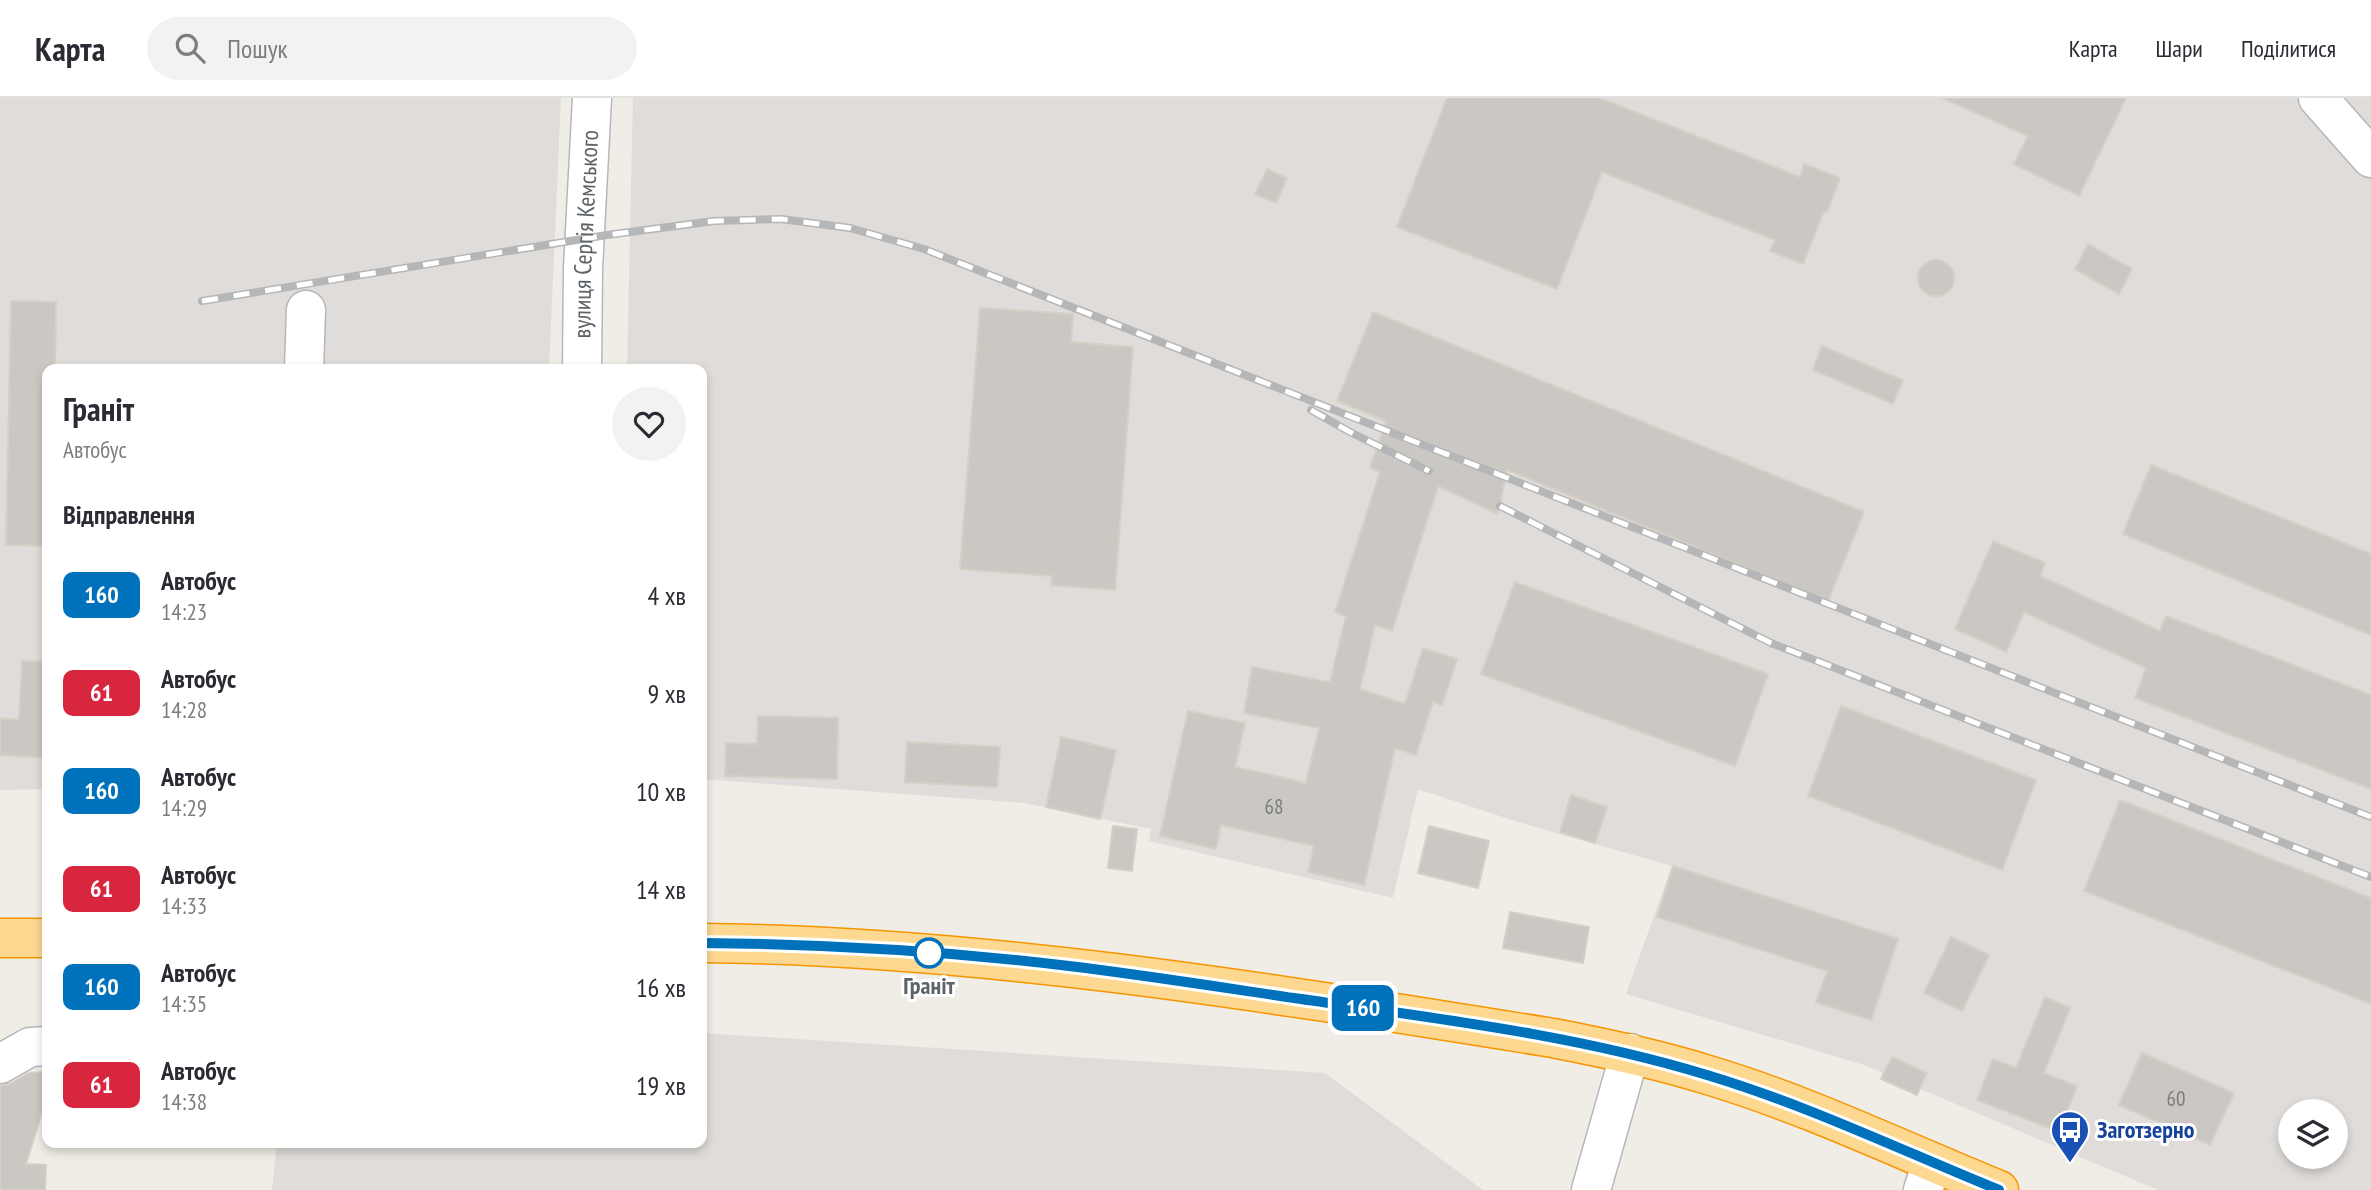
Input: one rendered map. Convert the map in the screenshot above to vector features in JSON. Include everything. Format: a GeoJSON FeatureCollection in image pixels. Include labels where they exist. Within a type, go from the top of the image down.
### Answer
{"type":"FeatureCollection","features":[{"type":"Feature","properties":{"kind":"highway"},"geometry":{"type":"LineString","coordinates":[[0,938],[42,938]]}},
{"type":"Feature","properties":{"kind":"highway"},"geometry":{"type":"LineString","coordinates":[[707,943],[781,944],[916,952],[1067,965],[1378,1010],[1630,1053],[1709,1075],[1783,1101],[1927,1176],[1999,1190]]}},
{"type":"Feature","properties":{"kind":"street","name":"вулиця Сергія Кемського"},"geometry":{"type":"LineString","coordinates":[[582,364],[583,270],[592,98]]}},
{"type":"Feature","properties":{"kind":"street"},"geometry":{"type":"LineString","coordinates":[[2318,98],[2371,158]]}},
{"type":"Feature","properties":{"kind":"street"},"geometry":{"type":"LineString","coordinates":[[304,364],[306,310]]}},
{"type":"Feature","properties":{"kind":"street"},"geometry":{"type":"LineString","coordinates":[[0,1064],[30,1047],[42,1046]]}},
{"type":"Feature","properties":{"kind":"street"},"geometry":{"type":"LineString","coordinates":[[1591,1190],[1630,1053]]}},
{"type":"Feature","properties":{"kind":"shaded area"},"geometry":{"type":"Polygon","coordinates":[[[0,98],[561,98],[549,364],[42,364],[42,789],[0,790],[0,98]]]}},
{"type":"Feature","properties":{"kind":"shaded area"},"geometry":{"type":"Polygon","coordinates":[[[633,98],[2371,98],[2371,1190],[2158,1190],[1864,1065],[1626,994],[1672,866],[1518,822],[1418,789],[1393,898],[1149,841],[1151,829],[1025,803],[707,779],[707,364],[627,364],[633,98]]]}},
{"type":"Feature","properties":{"kind":"shaded area"},"geometry":{"type":"Polygon","coordinates":[[[707,1033],[1325,1073],[1483,1190],[272,1190],[276,1148],[707,1148],[707,1033]]]}},
{"type":"Feature","properties":{"kind":"building"},"geometry":{"type":"Polygon","coordinates":[[[1447,98],[1600,98],[1800,177],[1804,164],[1840,178],[1803,264],[1770,251],[1775,240],[1602,172],[1557,289],[1397,227],[1447,98]]]}},
{"type":"Feature","properties":{"kind":"building"},"geometry":{"type":"Polygon","coordinates":[[[1942,98],[2126,98],[2079,196],[2014,164],[2028,136],[1942,98]]]}},
{"type":"Feature","properties":{"kind":"building"},"geometry":{"type":"Polygon","coordinates":[[[1267,169],[1287,178],[1276,203],[1255,194],[1267,169]]]}},
{"type":"Feature","properties":{"kind":"building"},"geometry":{"type":"Polygon","coordinates":[[[2088,244],[2132,269],[2119,294],[2075,269],[2088,244]]]}},
{"type":"Feature","properties":{"kind":"building"},"geometry":{"type":"Polygon","coordinates":[[[1936,260],[1949,265],[1954,278],[1949,291],[1936,296],[1923,291],[1918,278],[1923,265],[1936,260]]]}},
{"type":"Feature","properties":{"kind":"building"},"geometry":{"type":"Polygon","coordinates":[[[11,301],[56,302],[55,364],[42,364],[42,546],[6,545],[11,301]]]}},
{"type":"Feature","properties":{"kind":"building"},"geometry":{"type":"Polygon","coordinates":[[[980,308],[1073,314],[1071,342],[1133,347],[1115,590],[1051,585],[1052,576],[960,569],[980,308]]]}},
{"type":"Feature","properties":{"kind":"building"},"geometry":{"type":"Polygon","coordinates":[[[1373,312],[1864,512],[1828,601],[1507,470],[1498,514],[1438,486],[1392,631],[1375,625],[1360,689],[1405,704],[1423,648],[1457,659],[1442,705],[1433,702],[1416,755],[1395,748],[1364,885],[1308,872],[1314,846],[1221,825],[1216,849],[1160,836],[1188,711],[1245,723],[1235,767],[1306,783],[1319,728],[1244,713],[1252,667],[1330,682],[1346,616],[1335,612],[1380,472],[1370,468],[1386,421],[1337,401],[1373,312]]]}},
{"type":"Feature","properties":{"kind":"building"},"geometry":{"type":"Polygon","coordinates":[[[1822,346],[1903,380],[1893,404],[1813,370],[1822,346]]]}},
{"type":"Feature","properties":{"kind":"building"},"geometry":{"type":"Polygon","coordinates":[[[2151,465],[2371,554],[2371,635],[2123,534],[2151,465]]]}},
{"type":"Feature","properties":{"kind":"building"},"geometry":{"type":"Polygon","coordinates":[[[1993,541],[2045,563],[2040,576],[2160,631],[2166,616],[2371,695],[2371,789],[2135,698],[2146,668],[2024,612],[2006,652],[1955,629],[1993,541]]]}},
{"type":"Feature","properties":{"kind":"building"},"geometry":{"type":"Polygon","coordinates":[[[1515,582],[1768,674],[1735,766],[1481,674],[1515,582]]]}},
{"type":"Feature","properties":{"kind":"building"},"geometry":{"type":"Polygon","coordinates":[[[22,661],[42,662],[42,758],[0,755],[0,718],[19,720],[22,661]]]}},
{"type":"Feature","properties":{"kind":"building"},"geometry":{"type":"Polygon","coordinates":[[[1841,706],[2036,780],[2002,870],[1808,796],[1841,706]]]}},
{"type":"Feature","properties":{"kind":"building"},"geometry":{"type":"Polygon","coordinates":[[[758,716],[838,718],[837,779],[725,776],[726,743],[757,744],[758,716]]]}},
{"type":"Feature","properties":{"kind":"building"},"geometry":{"type":"Polygon","coordinates":[[[1061,737],[1116,750],[1100,819],[1046,807],[1061,737]]]}},
{"type":"Feature","properties":{"kind":"building"},"geometry":{"type":"Polygon","coordinates":[[[907,742],[1000,747],[997,787],[905,782],[907,742]]]}},
{"type":"Feature","properties":{"kind":"building"},"geometry":{"type":"Polygon","coordinates":[[[1571,795],[1607,807],[1595,843],[1560,832],[1571,795]]]}},
{"type":"Feature","properties":{"kind":"building"},"geometry":{"type":"Polygon","coordinates":[[[2120,800],[2371,898],[2371,1004],[2084,891],[2120,800]]]}},
{"type":"Feature","properties":{"kind":"building"},"geometry":{"type":"Polygon","coordinates":[[[1113,826],[1137,829],[1132,871],[1108,868],[1113,826]]]}},
{"type":"Feature","properties":{"kind":"building"},"geometry":{"type":"Polygon","coordinates":[[[1429,826],[1489,841],[1478,888],[1418,873],[1429,826]]]}},
{"type":"Feature","properties":{"kind":"building"},"geometry":{"type":"Polygon","coordinates":[[[1673,866],[1898,939],[1871,1020],[1816,1002],[1827,971],[1657,917],[1673,866]]]}},
{"type":"Feature","properties":{"kind":"building"},"geometry":{"type":"Polygon","coordinates":[[[1510,912],[1589,927],[1583,963],[1503,948],[1510,912]]]}},
{"type":"Feature","properties":{"kind":"building"},"geometry":{"type":"Polygon","coordinates":[[[1951,937],[1989,955],[1962,1011],[1924,993],[1951,937]]]}},
{"type":"Feature","properties":{"kind":"building"},"geometry":{"type":"Polygon","coordinates":[[[2045,997],[2070,1008],[2044,1073],[2077,1086],[2059,1132],[1977,1100],[1993,1059],[2016,1068],[2045,997]]]}},
{"type":"Feature","properties":{"kind":"building"},"geometry":{"type":"Polygon","coordinates":[[[2142,1053],[2234,1093],[2210,1145],[2119,1105],[2142,1053]]]}},
{"type":"Feature","properties":{"kind":"building"},"geometry":{"type":"Polygon","coordinates":[[[1892,1057],[1927,1073],[1917,1095],[1881,1079],[1892,1057]]]}},
{"type":"Feature","properties":{"kind":"building"},"geometry":{"type":"Polygon","coordinates":[[[42,1072],[42,1112],[26,1164],[46,1165],[45,1190],[0,1190],[0,1086],[29,1073],[42,1072]]]}},
{"type":"Feature","properties":{"kind":"railway"},"geometry":{"type":"LineString","coordinates":[[202,301],[607,235],[714,221],[781,219],[850,228],[924,249],[2371,817]]}},
{"type":"Feature","properties":{"kind":"railway"},"geometry":{"type":"LineString","coordinates":[[1311,410],[1429,471]]}},
{"type":"Feature","properties":{"kind":"railway"},"geometry":{"type":"LineString","coordinates":[[1500,506],[1771,643],[2371,877]]}},
{"type":"Feature","properties":{"kind":"bus line","name":"160"},"geometry":{"type":"LineString","coordinates":[[707,943],[905,951],[1067,965],[1553,1038],[1630,1053],[1709,1075],[1783,1101],[1999,1190]]}},
{"type":"Feature","properties":{"kind":"place","name":"Граніт"},"geometry":{"type":"Point","coordinates":[929,953]}},
{"type":"Feature","properties":{"kind":"place","name":"Заготзерно"},"geometry":{"type":"Point","coordinates":[2070,1164]}}]}
